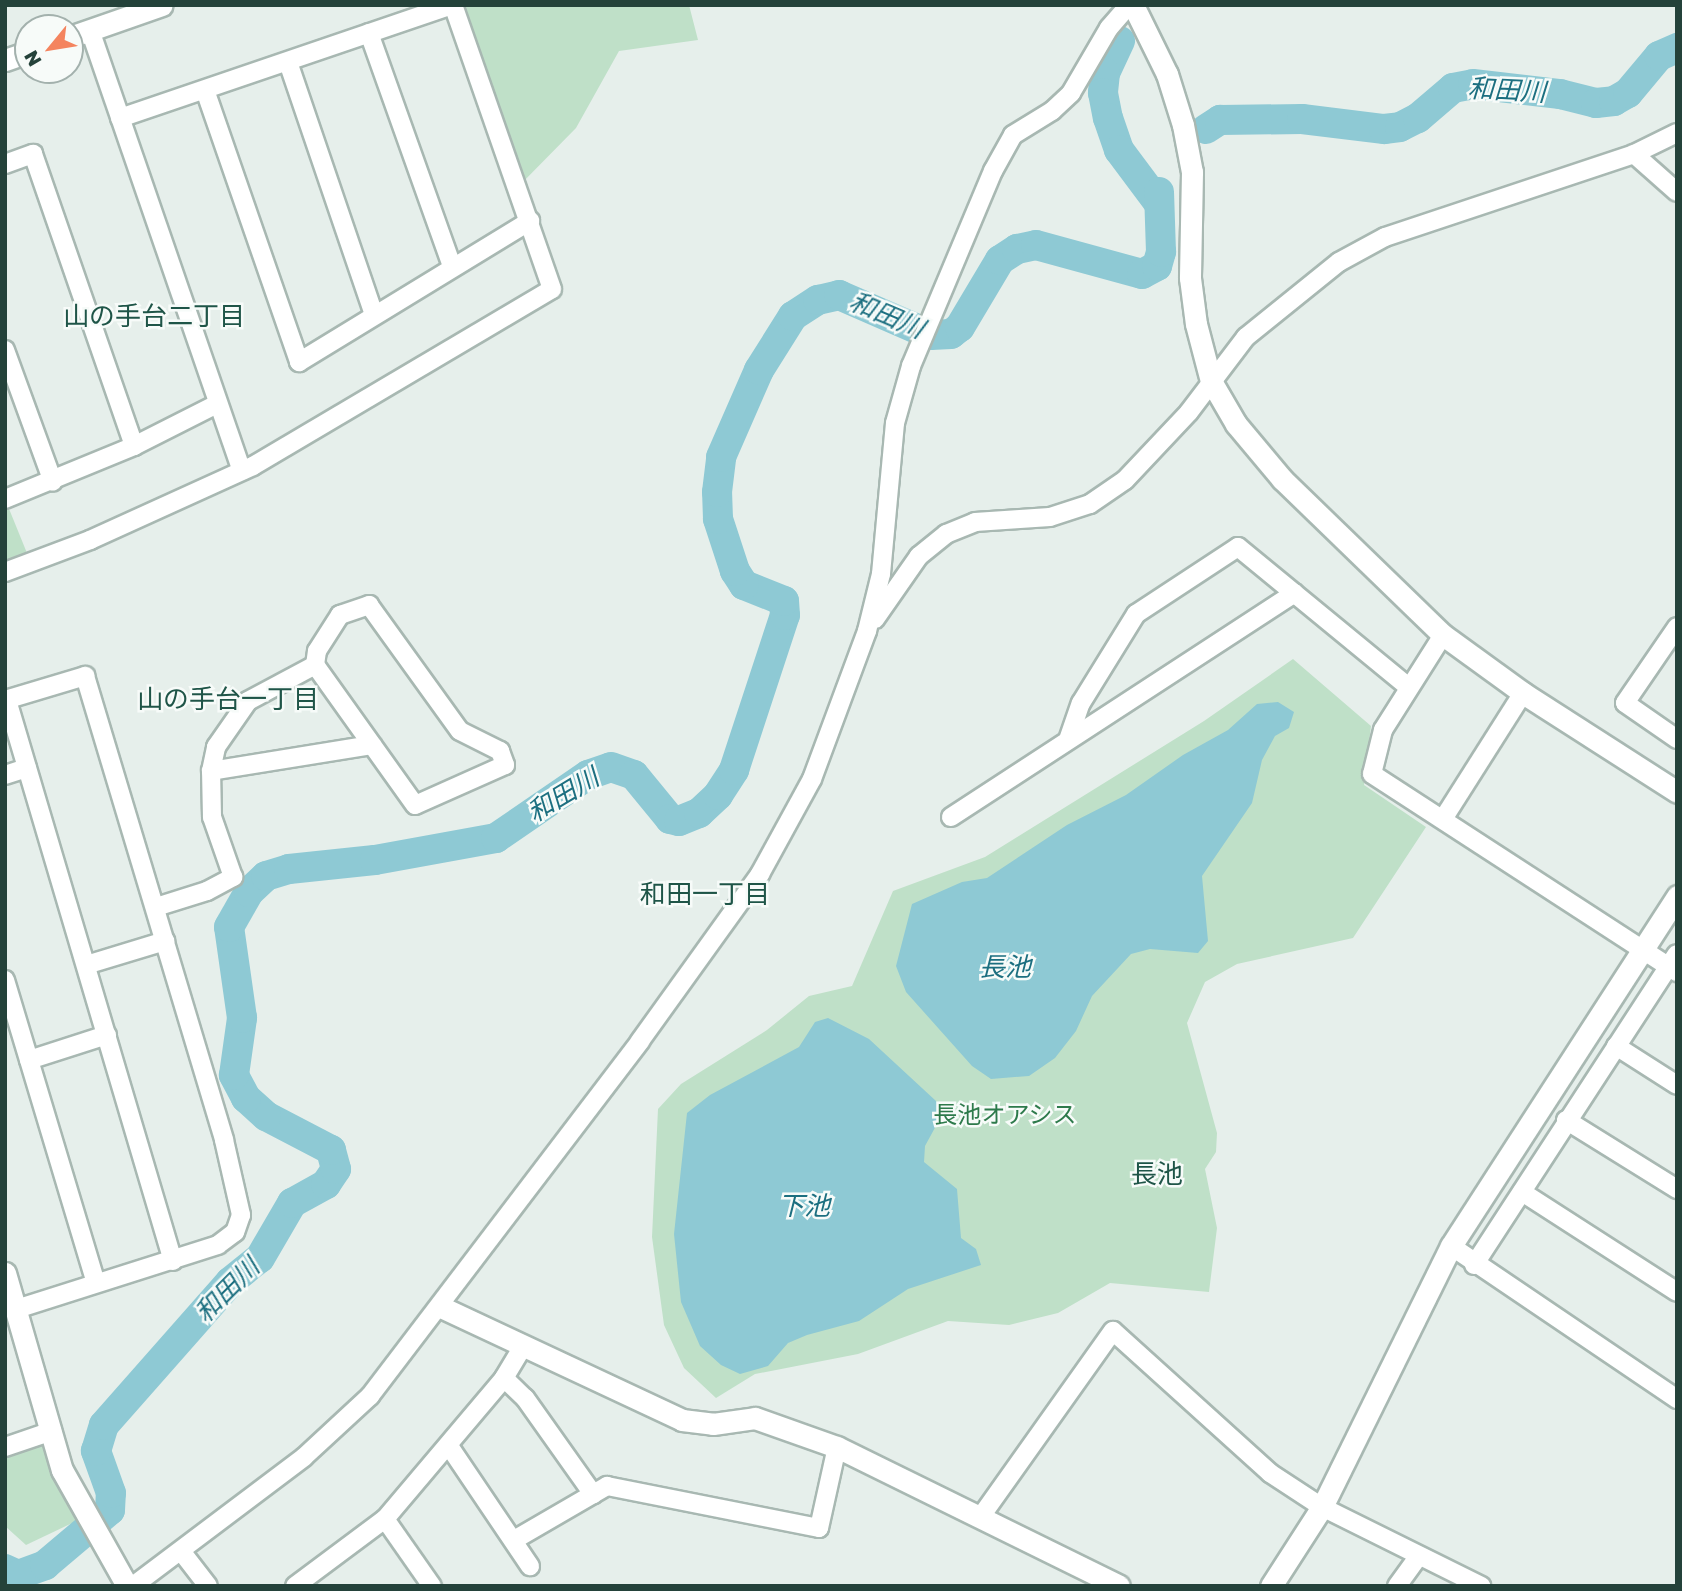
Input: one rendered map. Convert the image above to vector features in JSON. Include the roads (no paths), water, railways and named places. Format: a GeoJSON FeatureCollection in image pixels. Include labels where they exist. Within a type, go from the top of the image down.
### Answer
{"type":"FeatureCollection","features":[{"type":"Feature","properties":{"kind":"street"},"geometry":{"type":"LineString","coordinates":[[84,32],[162,5]]}},
{"type":"Feature","properties":{"kind":"street"},"geometry":{"type":"LineString","coordinates":[[5,572],[90,540],[242,471],[552,289],[452,5],[120,118]]}},
{"type":"Feature","properties":{"kind":"street"},"geometry":{"type":"LineString","coordinates":[[133,1586],[352,1416],[441,1307],[760,874],[802,801],[867,631],[881,573],[895,423],[929,322],[992,171],[1013,135],[1052,111],[1071,93],[1109,28],[1131,5],[1167,74],[1183,125],[1192,172],[1190,278],[1196,324],[1212,381],[1236,424],[1282,479],[1443,635],[1523,693],[1677,792]]}},
{"type":"Feature","properties":{"kind":"street"},"geometry":{"type":"LineString","coordinates":[[369,33],[452,266]]}},
{"type":"Feature","properties":{"kind":"street"},"geometry":{"type":"LineString","coordinates":[[84,42],[120,118],[242,471]]}},
{"type":"Feature","properties":{"kind":"street"},"geometry":{"type":"LineString","coordinates":[[288,62],[374,314]]}},
{"type":"Feature","properties":{"kind":"street"},"geometry":{"type":"LineString","coordinates":[[205,90],[299,362],[452,266],[530,221]]}},
{"type":"Feature","properties":{"kind":"street"},"geometry":{"type":"LineString","coordinates":[[867,631],[919,556],[946,534],[975,522],[1050,517],[1090,504],[1152,454],[1246,337],[1339,262],[1385,237],[1634,154],[1677,133]]}},
{"type":"Feature","properties":{"kind":"street"},"geometry":{"type":"LineString","coordinates":[[5,164],[33,154],[134,446]]}},
{"type":"Feature","properties":{"kind":"street"},"geometry":{"type":"LineString","coordinates":[[1634,154],[1677,192]]}},
{"type":"Feature","properties":{"kind":"street"},"geometry":{"type":"LineString","coordinates":[[5,350],[53,482]]}},
{"type":"Feature","properties":{"kind":"street"},"geometry":{"type":"LineString","coordinates":[[5,499],[53,482],[134,446],[217,404]]}},
{"type":"Feature","properties":{"kind":"street"},"geometry":{"type":"LineString","coordinates":[[1068,740],[1081,703],[1136,614],[1238,547],[1407,686]]}},
{"type":"Feature","properties":{"kind":"street"},"geometry":{"type":"LineString","coordinates":[[951,817],[1294,593]]}},
{"type":"Feature","properties":{"kind":"street"},"geometry":{"type":"LineString","coordinates":[[369,605],[460,731],[500,751],[505,765],[415,805],[372,745],[315,665],[317,651],[340,615],[369,605]]}},
{"type":"Feature","properties":{"kind":"street"},"geometry":{"type":"LineString","coordinates":[[1677,627],[1625,703],[1677,739]]}},
{"type":"Feature","properties":{"kind":"street"},"geometry":{"type":"LineString","coordinates":[[1443,635],[1407,686],[1383,730],[1372,774],[1642,951],[1674,965],[1566,1120],[1474,1265]]}},
{"type":"Feature","properties":{"kind":"street"},"geometry":{"type":"LineString","coordinates":[[156,907],[207,891],[233,877],[212,817],[211,771],[216,747],[248,701],[315,665]]}},
{"type":"Feature","properties":{"kind":"street"},"geometry":{"type":"LineString","coordinates":[[16,1309],[173,1261],[218,1245],[235,1232],[241,1215],[224,1140],[85,676],[6,700],[173,1261]]}},
{"type":"Feature","properties":{"kind":"street"},"geometry":{"type":"LineString","coordinates":[[1443,819],[1523,693]]}},
{"type":"Feature","properties":{"kind":"street"},"geometry":{"type":"LineString","coordinates":[[211,771],[372,745]]}},
{"type":"Feature","properties":{"kind":"street"},"geometry":{"type":"LineString","coordinates":[[5,775],[27,768]]}},
{"type":"Feature","properties":{"kind":"street"},"geometry":{"type":"LineString","coordinates":[[1271,1586],[1322,1507],[1451,1246],[1677,896]]}},
{"type":"Feature","properties":{"kind":"street"},"geometry":{"type":"LineString","coordinates":[[86,965],[165,941]]}},
{"type":"Feature","properties":{"kind":"street"},"geometry":{"type":"LineString","coordinates":[[6,987],[96,1283]]}},
{"type":"Feature","properties":{"kind":"street"},"geometry":{"type":"LineString","coordinates":[[29,1060],[107,1035]]}},
{"type":"Feature","properties":{"kind":"street"},"geometry":{"type":"LineString","coordinates":[[1616,1046],[1677,1084]]}},
{"type":"Feature","properties":{"kind":"street"},"geometry":{"type":"LineString","coordinates":[[1566,1120],[1677,1189]]}},
{"type":"Feature","properties":{"kind":"street"},"geometry":{"type":"LineString","coordinates":[[1522,1192],[1677,1292]]}},
{"type":"Feature","properties":{"kind":"street"},"geometry":{"type":"LineString","coordinates":[[1451,1246],[1474,1265],[1677,1399]]}},
{"type":"Feature","properties":{"kind":"street"},"geometry":{"type":"LineString","coordinates":[[5,1273],[62,1470],[127,1586]]}},
{"type":"Feature","properties":{"kind":"street"},"geometry":{"type":"LineString","coordinates":[[441,1307],[522,1348],[682,1420],[713,1424],[755,1418],[837,1447],[982,1515],[1119,1586]]}},
{"type":"Feature","properties":{"kind":"street"},"geometry":{"type":"LineString","coordinates":[[982,1515],[1113,1331],[1270,1473],[1322,1507],[1478,1585]]}},
{"type":"Feature","properties":{"kind":"street"},"geometry":{"type":"LineString","coordinates":[[295,1586],[386,1520],[504,1378],[522,1348]]}},
{"type":"Feature","properties":{"kind":"street"},"geometry":{"type":"LineString","coordinates":[[504,1378],[525,1398],[593,1494]]}},
{"type":"Feature","properties":{"kind":"street"},"geometry":{"type":"LineString","coordinates":[[5,1447],[52,1431]]}},
{"type":"Feature","properties":{"kind":"street"},"geometry":{"type":"LineString","coordinates":[[449,1446],[530,1566]]}},
{"type":"Feature","properties":{"kind":"street"},"geometry":{"type":"LineString","coordinates":[[514,1540],[607,1486],[818,1528],[837,1447]]}},
{"type":"Feature","properties":{"kind":"street"},"geometry":{"type":"LineString","coordinates":[[386,1520],[432,1586]]}},
{"type":"Feature","properties":{"kind":"street"},"geometry":{"type":"LineString","coordinates":[[181,1551],[208,1586]]}},
{"type":"Feature","properties":{"kind":"street"},"geometry":{"type":"LineString","coordinates":[[1397,1586],[1419,1556]]}},
{"type":"Feature","properties":{"kind":"water","name":"長池"},"geometry":{"type":"Polygon","coordinates":[[[1278,702],[1294,712],[1289,728],[1275,736],[1262,760],[1252,803],[1202,876],[1208,941],[1198,953],[1150,949],[1131,954],[1092,996],[1076,1031],[1055,1058],[1029,1076],[991,1079],[972,1066],[906,992],[896,966],[912,904],[962,882],[987,878],[1067,825],[1126,795],[1183,755],[1228,730],[1257,704],[1278,702]]]}},
{"type":"Feature","properties":{"kind":"water","name":"下池"},"geometry":{"type":"Polygon","coordinates":[[[828,1018],[869,1039],[936,1101],[943,1113],[925,1146],[924,1162],[957,1189],[961,1238],[976,1249],[981,1265],[908,1289],[859,1321],[788,1343],[768,1366],[740,1374],[721,1365],[700,1346],[681,1302],[674,1234],[687,1113],[710,1095],[799,1047],[815,1022],[828,1018]]]}},
{"type":"Feature","properties":{"kind":"waterway"},"geometry":{"type":"LineString","coordinates":[[1120,41],[1105,73],[1103,93],[1108,118],[1119,150],[1157,201]]}},
{"type":"Feature","properties":{"kind":"waterway","name":"和田川"},"geometry":{"type":"LineString","coordinates":[[1206,129],[1220,120],[1302,119],[1384,129],[1400,127],[1418,118],[1453,88],[1473,84],[1560,94],[1596,103],[1614,101],[1628,93],[1659,56],[1677,48]]}},
{"type":"Feature","properties":{"kind":"waterway","name":"和田川"},"geometry":{"type":"LineString","coordinates":[[5,1569],[18,1575],[45,1565],[110,1510],[111,1493],[96,1451],[104,1425],[230,1282],[260,1258],[292,1203],[326,1184],[336,1169],[331,1150],[266,1116],[246,1098],[234,1075],[242,1018],[229,927],[249,892],[266,876],[289,869],[375,860],[496,838],[588,775],[611,767],[634,775],[670,819],[679,821],[699,813],[718,795],[734,770],[785,615],[784,601],[744,585],[735,571],[718,519],[717,492],[721,457],[759,370],[793,316],[818,300],[839,295],[931,335],[951,334],[960,327],[1000,260],[1017,249],[1036,245],[1142,274],[1157,266],[1161,252],[1159,192]]}},
{"type":"Feature","properties":{"kind":"district","name":"山の手台二丁目"},"geometry":{"type":"Point","coordinates":[154,316]}},
{"type":"Feature","properties":{"kind":"district","name":"山の手台一丁目"},"geometry":{"type":"Point","coordinates":[228,699]}},
{"type":"Feature","properties":{"kind":"district","name":"和田一丁目"},"geometry":{"type":"Point","coordinates":[705,894]}},
{"type":"Feature","properties":{"kind":"district","name":"長池"},"geometry":{"type":"Point","coordinates":[1157,1174]}},
{"type":"Feature","properties":{"kind":"park label","name":"長池オアシス"},"geometry":{"type":"Point","coordinates":[1005,1114]}}]}
